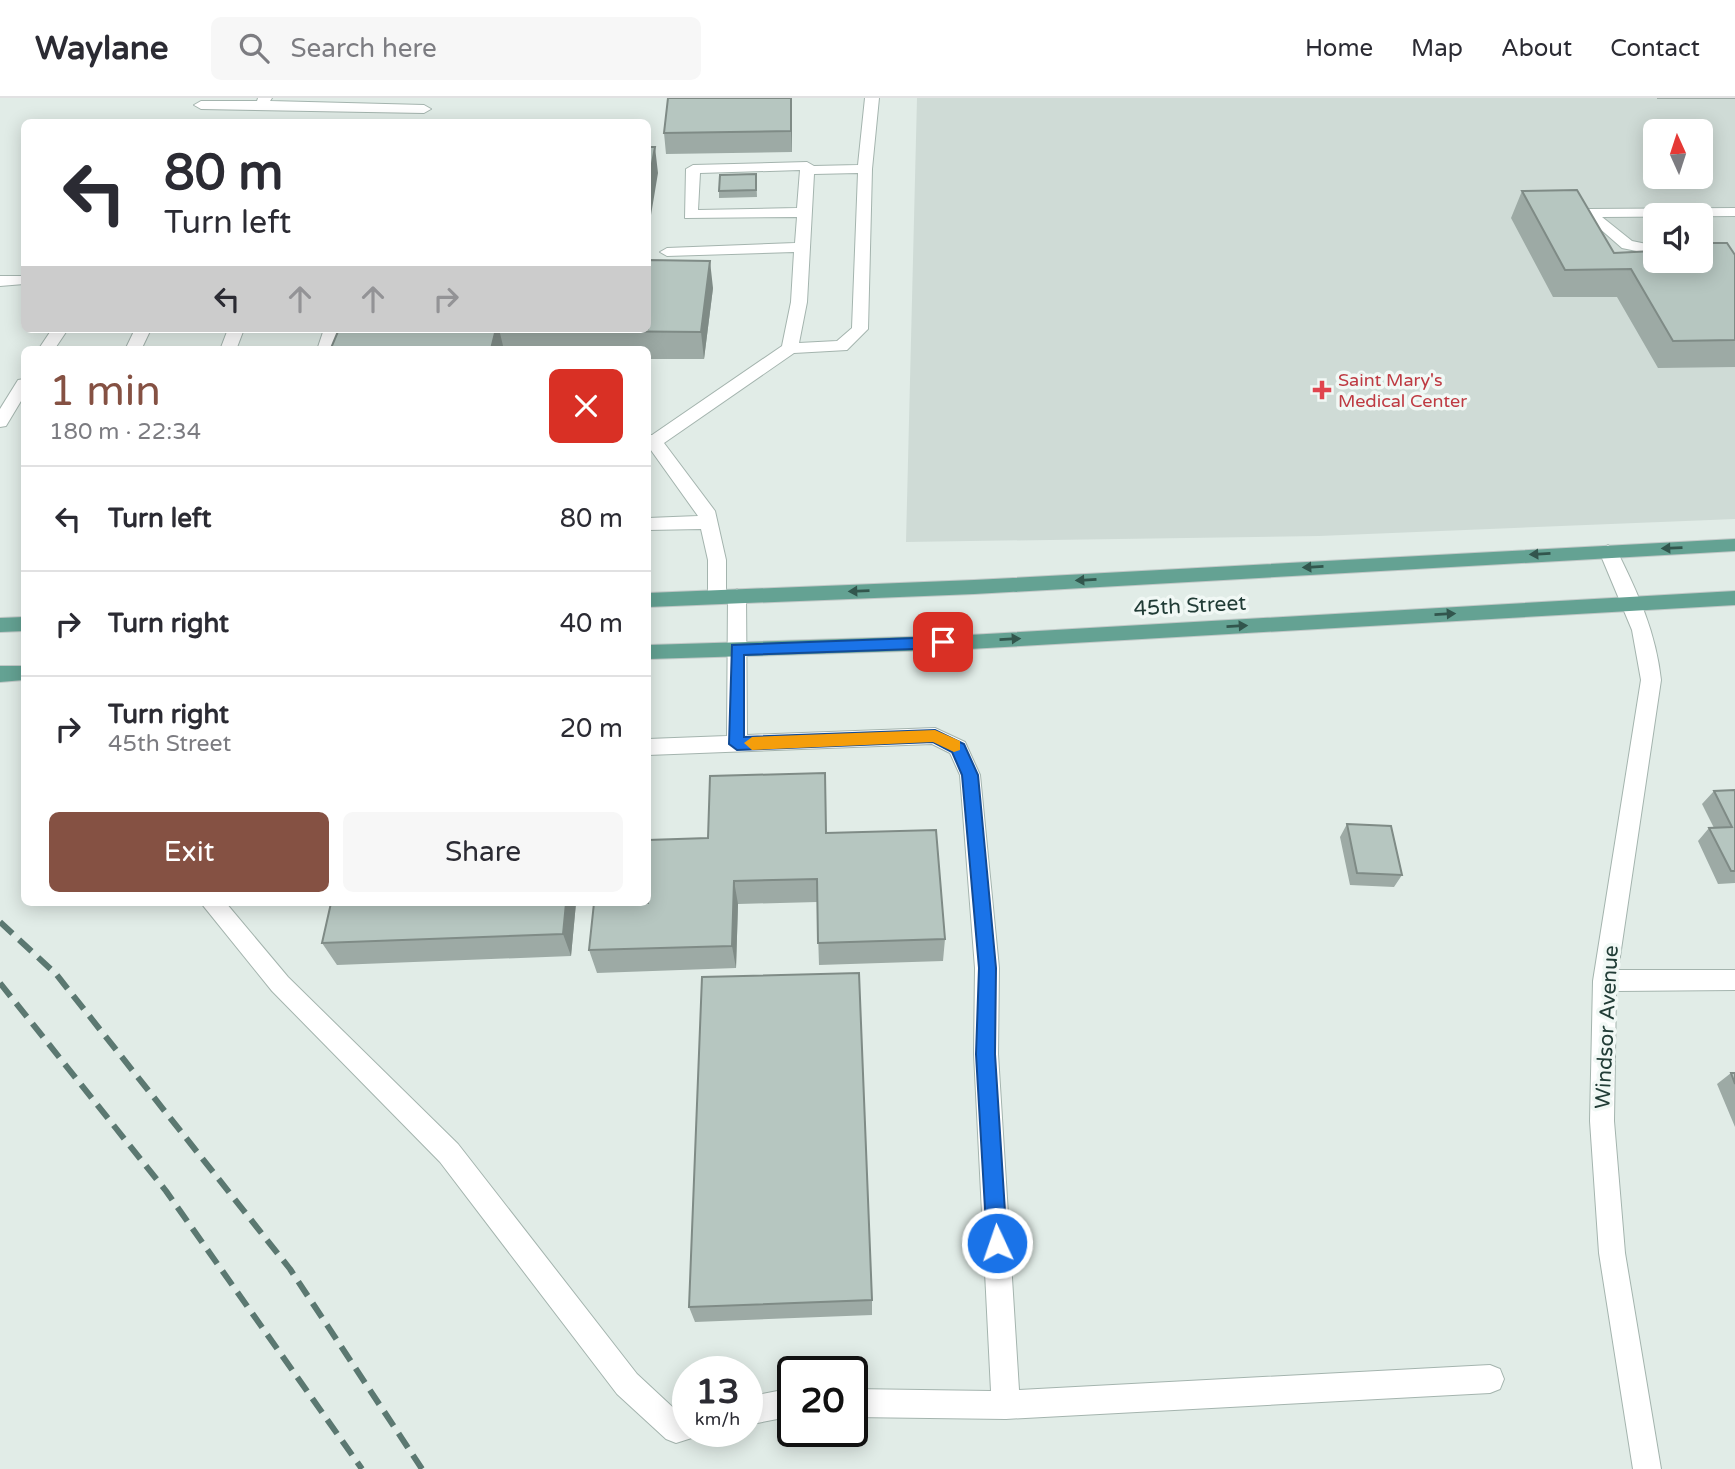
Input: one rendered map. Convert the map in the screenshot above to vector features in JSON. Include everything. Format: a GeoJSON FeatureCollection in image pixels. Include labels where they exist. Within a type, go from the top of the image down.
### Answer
{"type":"FeatureCollection","features":[{"type":"Feature","properties":{"kind":"main road","name":"45th Street"},"geometry":{"type":"LineString","coordinates":[[651,600],[974,587],[1735,545]]}},
{"type":"Feature","properties":{"kind":"main road","name":"45th Street"},"geometry":{"type":"LineString","coordinates":[[651,652],[983,641],[1735,598]]}},
{"type":"Feature","properties":{"kind":"main road"},"geometry":{"type":"LineString","coordinates":[[0,625],[21,624]]}},
{"type":"Feature","properties":{"kind":"main road"},"geometry":{"type":"LineString","coordinates":[[0,674],[21,673]]}},
{"type":"Feature","properties":{"kind":"street"},"geometry":{"type":"LineString","coordinates":[[737,744],[737,649],[706,512],[653,447],[790,348],[841,346],[860,329],[865,169],[872,98]]}},
{"type":"Feature","properties":{"kind":"street"},"geometry":{"type":"LineString","coordinates":[[200,106],[263,102],[424,109]]}},
{"type":"Feature","properties":{"kind":"street"},"geometry":{"type":"LineString","coordinates":[[790,348],[799,302],[807,166],[693,169],[690,215],[804,212]]}},
{"type":"Feature","properties":{"kind":"street"},"geometry":{"type":"LineString","coordinates":[[807,170],[865,169]]}},
{"type":"Feature","properties":{"kind":"street"},"geometry":{"type":"LineString","coordinates":[[1713,212],[1735,212]]}},
{"type":"Feature","properties":{"kind":"street"},"geometry":{"type":"LineString","coordinates":[[1643,213],[1589,213],[1616,240],[1643,250]]}},
{"type":"Feature","properties":{"kind":"street"},"geometry":{"type":"LineString","coordinates":[[667,252],[802,247]]}},
{"type":"Feature","properties":{"kind":"street"},"geometry":{"type":"LineString","coordinates":[[0,281],[21,280]]}},
{"type":"Feature","properties":{"kind":"street"},"geometry":{"type":"LineString","coordinates":[[0,422],[21,389]]}},
{"type":"Feature","properties":{"kind":"street"},"geometry":{"type":"LineString","coordinates":[[651,524],[708,522]]}},
{"type":"Feature","properties":{"kind":"street","name":"Windsor Avenue"},"geometry":{"type":"LineString","coordinates":[[1608,551],[1633,602],[1650,651],[1651,680],[1605,981],[1602,1121],[1612,1253],[1647,1469]]}},
{"type":"Feature","properties":{"kind":"street"},"geometry":{"type":"LineString","coordinates":[[651,747],[935,736],[958,748],[970,775],[987,968],[986,1054],[1006,1405]]}},
{"type":"Feature","properties":{"kind":"street"},"geometry":{"type":"LineString","coordinates":[[215,906],[280,984],[450,1153],[627,1384],[672,1425]]}},
{"type":"Feature","properties":{"kind":"street"},"geometry":{"type":"LineString","coordinates":[[1605,981],[1735,980]]}},
{"type":"Feature","properties":{"kind":"street"},"geometry":{"type":"LineString","coordinates":[[868,1403],[1006,1405],[1490,1380]]}},
{"type":"Feature","properties":{"kind":"shaded area","name":"Saint Mary's Medical Center"},"geometry":{"type":"Polygon","coordinates":[[[917,98],[1735,98],[1735,519],[1319,536],[906,542],[917,98]]]}},
{"type":"Feature","properties":{"kind":"building"},"geometry":{"type":"Polygon","coordinates":[[[668,98],[791,98],[791,131],[664,133],[668,98]]]}},
{"type":"Feature","properties":{"kind":"building"},"geometry":{"type":"Polygon","coordinates":[[[651,147],[655,147],[651,169],[651,147]]]}},
{"type":"Feature","properties":{"kind":"building"},"geometry":{"type":"Polygon","coordinates":[[[756,174],[756,190],[719,191],[720,175],[756,174]]]}},
{"type":"Feature","properties":{"kind":"building"},"geometry":{"type":"Polygon","coordinates":[[[1577,190],[1614,253],[1643,252],[1643,273],[1713,273],[1713,243],[1727,243],[1735,255],[1735,340],[1673,341],[1631,269],[1565,270],[1522,191],[1577,190]]]}},
{"type":"Feature","properties":{"kind":"building"},"geometry":{"type":"Polygon","coordinates":[[[651,260],[710,261],[701,332],[651,332],[651,260]]]}},
{"type":"Feature","properties":{"kind":"building"},"geometry":{"type":"Polygon","coordinates":[[[337,333],[495,333],[492,346],[332,346],[337,333]]]}},
{"type":"Feature","properties":{"kind":"building"},"geometry":{"type":"Polygon","coordinates":[[[825,773],[826,833],[936,830],[945,939],[818,943],[817,879],[734,881],[732,946],[589,950],[594,906],[651,906],[651,840],[708,838],[710,776],[825,773]]]}},
{"type":"Feature","properties":{"kind":"building"},"geometry":{"type":"Polygon","coordinates":[[[1735,790],[1735,871],[1731,871],[1709,828],[1732,827],[1714,791],[1735,790]]]}},
{"type":"Feature","properties":{"kind":"building"},"geometry":{"type":"Polygon","coordinates":[[[1347,824],[1391,826],[1402,875],[1357,873],[1347,824]]]}},
{"type":"Feature","properties":{"kind":"building"},"geometry":{"type":"Polygon","coordinates":[[[330,906],[566,906],[563,934],[322,943],[330,906]]]}},
{"type":"Feature","properties":{"kind":"building"},"geometry":{"type":"Polygon","coordinates":[[[859,973],[872,1300],[689,1307],[702,977],[859,973]]]}},
{"type":"Feature","properties":{"kind":"railway"},"geometry":{"type":"LineString","coordinates":[[0,922],[56,974],[290,1269],[422,1469]]}},
{"type":"Feature","properties":{"kind":"railway"},"geometry":{"type":"LineString","coordinates":[[0,983],[166,1191],[362,1469]]}},
{"type":"Feature","properties":{"kind":"slow traffic"},"geometry":{"type":"LineString","coordinates":[[752,743],[935,736],[954,746]]}},
{"type":"Feature","properties":{"kind":"place","name":"Saint Mary's Medical Center"},"geometry":{"type":"Point","coordinates":[1322,390]}},
{"type":"Feature","properties":{"kind":"route"},"geometry":{"type":"LineString","coordinates":[[943,642],[737,649],[737,744],[935,736],[958,748],[970,775],[987,968],[986,1054],[997,1243]]}}]}
